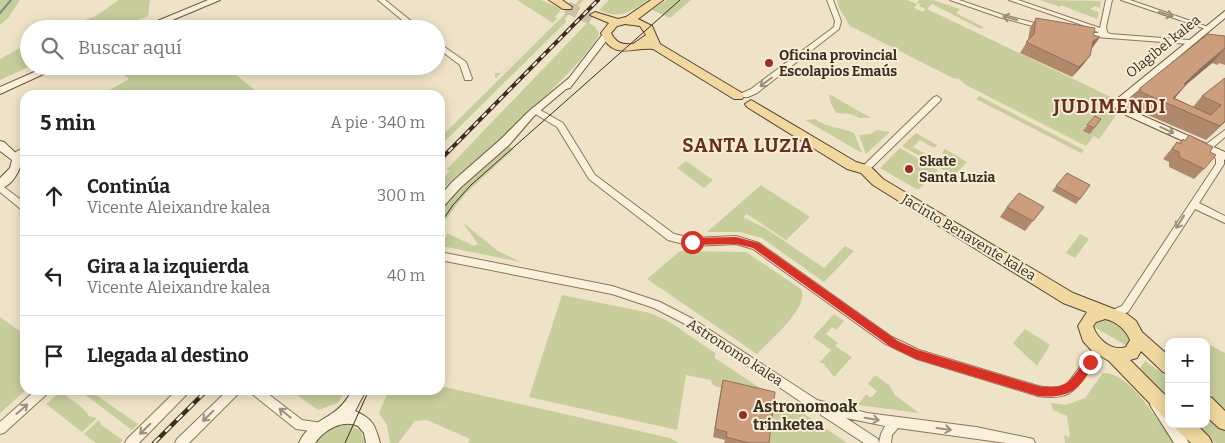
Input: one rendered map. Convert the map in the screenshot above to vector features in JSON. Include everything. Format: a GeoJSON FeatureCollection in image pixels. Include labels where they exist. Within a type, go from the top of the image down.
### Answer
{"type":"FeatureCollection","features":[{"type":"Feature","properties":{"kind":"main road"},"geometry":{"type":"LineString","coordinates":[[155,20],[206,0]]}},
{"type":"Feature","properties":{"kind":"main road"},"geometry":{"type":"LineString","coordinates":[[165,20],[216,0]]}},
{"type":"Feature","properties":{"kind":"main road"},"geometry":{"type":"LineString","coordinates":[[554,0],[568,3]]}},
{"type":"Feature","properties":{"kind":"main road"},"geometry":{"type":"LineString","coordinates":[[445,197],[456,185],[571,80],[590,57],[606,33],[658,0]]}},
{"type":"Feature","properties":{"kind":"main road"},"geometry":{"type":"LineString","coordinates":[[644,24],[650,11],[664,0]]}},
{"type":"Feature","properties":{"kind":"main road"},"geometry":{"type":"LineString","coordinates":[[590,57],[603,48],[616,46],[593,17],[644,24],[650,30],[653,41]]}},
{"type":"Feature","properties":{"kind":"main road","name":"Olagibel kalea"},"geometry":{"type":"LineString","coordinates":[[1216,152],[1125,111],[1117,105],[1118,100],[1188,42],[1224,17]]}},
{"type":"Feature","properties":{"kind":"main road","name":"Jacinto Benavente kalea"},"geometry":{"type":"LineString","coordinates":[[616,46],[630,48],[653,41],[1068,298],[1109,313]]}},
{"type":"Feature","properties":{"kind":"main road"},"geometry":{"type":"LineString","coordinates":[[1188,42],[1204,44]]}},
{"type":"Feature","properties":{"kind":"main road"},"geometry":{"type":"LineString","coordinates":[[0,87],[27,75]]}},
{"type":"Feature","properties":{"kind":"main road"},"geometry":{"type":"LineString","coordinates":[[0,91],[36,75]]}},
{"type":"Feature","properties":{"kind":"main road"},"geometry":{"type":"LineString","coordinates":[[0,144],[20,153],[15,170],[0,186]]}},
{"type":"Feature","properties":{"kind":"main road","name":"Jacinto Benavente kalea"},"geometry":{"type":"LineString","coordinates":[[1068,298],[1088,318]]}},
{"type":"Feature","properties":{"kind":"main road"},"geometry":{"type":"LineString","coordinates":[[1165,363],[1137,337],[1129,325],[1109,313],[1097,313],[1088,318],[1085,324],[1087,334],[1100,348],[1115,356],[1165,407]]}},
{"type":"Feature","properties":{"kind":"main road"},"geometry":{"type":"LineString","coordinates":[[1115,356],[1128,355],[1133,352],[1137,347],[1137,337]]}},
{"type":"Feature","properties":{"kind":"main road"},"geometry":{"type":"LineString","coordinates":[[1149,391],[1165,417]]}},
{"type":"Feature","properties":{"kind":"main road"},"geometry":{"type":"LineString","coordinates":[[337,418],[357,395]]}},
{"type":"Feature","properties":{"kind":"main road"},"geometry":{"type":"LineString","coordinates":[[357,395],[358,416],[371,433],[372,443]]}},
{"type":"Feature","properties":{"kind":"main road"},"geometry":{"type":"LineString","coordinates":[[306,443],[318,427],[337,418],[350,417],[362,422]]}},
{"type":"Feature","properties":{"kind":"main road"},"geometry":{"type":"LineString","coordinates":[[1172,428],[1182,443]]}},
{"type":"Feature","properties":{"kind":"main road"},"geometry":{"type":"LineString","coordinates":[[1187,428],[1203,443]]}},
{"type":"Feature","properties":{"kind":"street"},"geometry":{"type":"LineString","coordinates":[[381,0],[407,20]]}},
{"type":"Feature","properties":{"kind":"street"},"geometry":{"type":"LineString","coordinates":[[745,98],[837,28],[838,21],[830,0]]}},
{"type":"Feature","properties":{"kind":"street"},"geometry":{"type":"LineString","coordinates":[[953,0],[1001,16],[1052,28]]}},
{"type":"Feature","properties":{"kind":"street"},"geometry":{"type":"LineString","coordinates":[[1012,0],[1107,34]]}},
{"type":"Feature","properties":{"kind":"street"},"geometry":{"type":"LineString","coordinates":[[1107,34],[1103,27],[1109,0]]}},
{"type":"Feature","properties":{"kind":"street"},"geometry":{"type":"LineString","coordinates":[[1124,0],[1208,28]]}},
{"type":"Feature","properties":{"kind":"street"},"geometry":{"type":"LineString","coordinates":[[1078,33],[1188,42]]}},
{"type":"Feature","properties":{"kind":"street"},"geometry":{"type":"LineString","coordinates":[[445,50],[463,64],[468,78]]}},
{"type":"Feature","properties":{"kind":"street"},"geometry":{"type":"LineString","coordinates":[[863,170],[937,99]]}},
{"type":"Feature","properties":{"kind":"street"},"geometry":{"type":"LineString","coordinates":[[538,112],[560,125],[592,177],[665,234],[683,241],[736,240],[756,246],[888,340],[909,352],[1038,391],[1054,393],[1067,390],[1072,386],[1100,348]]}},
{"type":"Feature","properties":{"kind":"street"},"geometry":{"type":"LineString","coordinates":[[1109,313],[1125,309],[1220,164],[1220,159],[1216,152],[1225,133]]}},
{"type":"Feature","properties":{"kind":"street"},"geometry":{"type":"LineString","coordinates":[[0,186],[20,204]]}},
{"type":"Feature","properties":{"kind":"street"},"geometry":{"type":"LineString","coordinates":[[0,197],[10,196]]}},
{"type":"Feature","properties":{"kind":"street"},"geometry":{"type":"LineString","coordinates":[[1193,204],[1225,220]]}},
{"type":"Feature","properties":{"kind":"street","name":"Astronomo kalea"},"geometry":{"type":"LineString","coordinates":[[445,257],[612,290],[657,305],[690,322],[814,404],[854,416],[1030,443]]}},
{"type":"Feature","properties":{"kind":"street"},"geometry":{"type":"LineString","coordinates":[[0,428],[38,395]]}},
{"type":"Feature","properties":{"kind":"street"},"geometry":{"type":"LineString","coordinates":[[131,443],[179,395]]}},
{"type":"Feature","properties":{"kind":"street"},"geometry":{"type":"LineString","coordinates":[[181,443],[230,395]]}},
{"type":"Feature","properties":{"kind":"street"},"geometry":{"type":"LineString","coordinates":[[261,395],[300,425],[318,427]]}},
{"type":"Feature","properties":{"kind":"street"},"geometry":{"type":"LineString","coordinates":[[814,404],[874,443]]}},
{"type":"Feature","properties":{"kind":"street"},"geometry":{"type":"LineString","coordinates":[[885,443],[885,436],[889,428],[896,423]]}},
{"type":"Feature","properties":{"kind":"green space"},"geometry":{"type":"Polygon","coordinates":[[[0,0],[20,0],[9,17],[0,25],[0,0]]]}},
{"type":"Feature","properties":{"kind":"green space"},"geometry":{"type":"Polygon","coordinates":[[[119,0],[150,0],[148,16],[139,20],[85,20],[96,16],[119,0]]]}},
{"type":"Feature","properties":{"kind":"green space"},"geometry":{"type":"Polygon","coordinates":[[[517,0],[541,0],[562,9],[555,17],[558,18],[553,23],[517,0]]]}},
{"type":"Feature","properties":{"kind":"green space"},"geometry":{"type":"Polygon","coordinates":[[[579,0],[584,0],[565,18],[566,22],[445,141],[445,133],[579,0]]]}},
{"type":"Feature","properties":{"kind":"green space"},"geometry":{"type":"Polygon","coordinates":[[[609,0],[648,0],[625,13],[613,14],[599,10],[609,0]]]}},
{"type":"Feature","properties":{"kind":"green space"},"geometry":{"type":"Polygon","coordinates":[[[666,0],[691,0],[670,18],[652,10],[666,0]]]}},
{"type":"Feature","properties":{"kind":"green space"},"geometry":{"type":"Polygon","coordinates":[[[837,0],[907,0],[917,4],[914,8],[923,12],[926,9],[919,6],[921,4],[917,3],[919,0],[933,0],[960,9],[956,13],[983,27],[981,29],[932,4],[927,9],[1113,98],[1112,102],[1120,110],[1099,139],[1094,136],[1086,146],[966,85],[959,79],[953,78],[850,26],[839,8],[837,0]]]}},
{"type":"Feature","properties":{"kind":"green space"},"geometry":{"type":"Polygon","coordinates":[[[1040,0],[1101,0],[1100,8],[1095,6],[1090,9],[1099,12],[1097,19],[1061,5],[1060,7],[1040,0]]]}},
{"type":"Feature","properties":{"kind":"green space"},"geometry":{"type":"Polygon","coordinates":[[[588,22],[595,27],[599,33],[595,42],[584,56],[511,129],[445,186],[445,176],[450,171],[447,169],[588,22]]]}},
{"type":"Feature","properties":{"kind":"green space"},"geometry":{"type":"Polygon","coordinates":[[[553,23],[502,73],[501,73],[553,23]]]}},
{"type":"Feature","properties":{"kind":"green space"},"geometry":{"type":"Polygon","coordinates":[[[20,48],[20,71],[0,80],[0,59],[20,48]]]}},
{"type":"Feature","properties":{"kind":"green space"},"geometry":{"type":"Polygon","coordinates":[[[495,73],[501,73],[496,78],[495,77],[495,73]]]}},
{"type":"Feature","properties":{"kind":"green space"},"geometry":{"type":"Polygon","coordinates":[[[123,75],[236,75],[255,90],[110,90],[129,79],[123,75]]]}},
{"type":"Feature","properties":{"kind":"green space"},"geometry":{"type":"Polygon","coordinates":[[[829,94],[871,118],[860,118],[850,114],[836,113],[829,94]]]}},
{"type":"Feature","properties":{"kind":"green space"},"geometry":{"type":"Polygon","coordinates":[[[979,96],[1084,150],[1081,153],[976,99],[979,96]]]}},
{"type":"Feature","properties":{"kind":"green space"},"geometry":{"type":"Polygon","coordinates":[[[815,119],[824,124],[854,133],[862,153],[805,120],[815,119]]]}},
{"type":"Feature","properties":{"kind":"green space"},"geometry":{"type":"Polygon","coordinates":[[[877,130],[890,132],[866,154],[859,135],[871,134],[877,130]]]}},
{"type":"Feature","properties":{"kind":"green space"},"geometry":{"type":"Polygon","coordinates":[[[916,133],[937,145],[934,148],[920,140],[913,147],[949,167],[955,160],[942,153],[945,149],[967,162],[954,176],[902,146],[916,133]]]}},
{"type":"Feature","properties":{"kind":"green space"},"geometry":{"type":"Polygon","coordinates":[[[506,145],[514,149],[466,193],[445,220],[445,202],[506,145]]]}},
{"type":"Feature","properties":{"kind":"green space","name":"Skate Santa Luzia"},"geometry":{"type":"Polygon","coordinates":[[[900,148],[938,170],[918,190],[880,168],[900,148]]]}},
{"type":"Feature","properties":{"kind":"green space"},"geometry":{"type":"Polygon","coordinates":[[[686,161],[713,180],[704,188],[677,168],[686,161]]]}},
{"type":"Feature","properties":{"kind":"green space"},"geometry":{"type":"Polygon","coordinates":[[[761,185],[810,217],[786,240],[747,214],[743,217],[765,228],[824,268],[845,246],[854,251],[824,282],[762,238],[740,232],[707,232],[761,185]]]}},
{"type":"Feature","properties":{"kind":"green space"},"geometry":{"type":"Polygon","coordinates":[[[463,223],[498,251],[521,262],[445,247],[445,238],[447,233],[474,246],[478,244],[463,223]]]}},
{"type":"Feature","properties":{"kind":"green space"},"geometry":{"type":"Polygon","coordinates":[[[1080,234],[1089,239],[1075,258],[1066,253],[1080,234]]]}},
{"type":"Feature","properties":{"kind":"green space"},"geometry":{"type":"Polygon","coordinates":[[[680,251],[746,252],[801,289],[800,305],[787,323],[757,354],[647,279],[680,251]]]}},
{"type":"Feature","properties":{"kind":"green space"},"geometry":{"type":"Polygon","coordinates":[[[562,295],[650,313],[670,322],[715,353],[715,358],[775,398],[717,387],[712,384],[711,380],[686,375],[677,430],[529,397],[562,295]]]}},
{"type":"Feature","properties":{"kind":"green space"},"geometry":{"type":"Polygon","coordinates":[[[834,314],[844,321],[836,330],[832,327],[826,334],[838,343],[835,346],[852,357],[834,377],[823,363],[819,363],[831,350],[813,337],[834,314]]]}},
{"type":"Feature","properties":{"kind":"green space"},"geometry":{"type":"Polygon","coordinates":[[[0,317],[20,331],[20,395],[0,413],[0,317]]]}},
{"type":"Feature","properties":{"kind":"green space"},"geometry":{"type":"Polygon","coordinates":[[[1094,319],[1113,319],[1130,335],[1132,349],[1091,325],[1094,319]]]}},
{"type":"Feature","properties":{"kind":"green space"},"geometry":{"type":"Polygon","coordinates":[[[1025,329],[1050,345],[1037,366],[1013,343],[1025,329]]]}},
{"type":"Feature","properties":{"kind":"green space"},"geometry":{"type":"Polygon","coordinates":[[[1210,345],[1225,353],[1225,409],[1210,396],[1210,345]]]}},
{"type":"Feature","properties":{"kind":"green space"},"geometry":{"type":"Polygon","coordinates":[[[1145,361],[1165,375],[1165,396],[1143,373],[1140,368],[1145,361]]]}},
{"type":"Feature","properties":{"kind":"green space"},"geometry":{"type":"Polygon","coordinates":[[[1103,373],[1113,375],[1134,389],[1174,443],[1065,443],[1064,435],[1070,437],[1067,416],[1053,410],[1051,403],[1066,405],[1085,398],[1103,373]]]}},
{"type":"Feature","properties":{"kind":"green space"},"geometry":{"type":"Polygon","coordinates":[[[875,375],[889,385],[895,395],[919,413],[858,405],[866,394],[871,398],[877,391],[868,384],[875,375]]]}},
{"type":"Feature","properties":{"kind":"green space"},"geometry":{"type":"Polygon","coordinates":[[[445,387],[670,438],[679,443],[468,443],[470,439],[427,420],[415,421],[398,443],[390,443],[387,425],[379,413],[387,395],[445,395],[445,387]]]}},
{"type":"Feature","properties":{"kind":"green space"},"geometry":{"type":"Polygon","coordinates":[[[56,395],[66,395],[89,416],[97,418],[82,432],[46,404],[56,395]]]}},
{"type":"Feature","properties":{"kind":"green space"},"geometry":{"type":"Polygon","coordinates":[[[86,395],[96,395],[138,424],[132,430],[86,395]]]}},
{"type":"Feature","properties":{"kind":"green space"},"geometry":{"type":"Polygon","coordinates":[[[297,395],[343,395],[338,403],[318,410],[297,395]]]}},
{"type":"Feature","properties":{"kind":"green space"},"geometry":{"type":"Polygon","coordinates":[[[771,399],[791,405],[847,443],[766,443],[771,399]]]}},
{"type":"Feature","properties":{"kind":"green space"},"geometry":{"type":"Polygon","coordinates":[[[1210,416],[1225,430],[1225,443],[1215,443],[1198,428],[1210,428],[1210,416]]]}},
{"type":"Feature","properties":{"kind":"green space"},"geometry":{"type":"Polygon","coordinates":[[[99,420],[101,425],[123,440],[120,443],[96,443],[84,434],[99,420]]]}},
{"type":"Feature","properties":{"kind":"green space"},"geometry":{"type":"Polygon","coordinates":[[[346,423],[360,430],[366,443],[313,443],[335,425],[346,423]]]}},
{"type":"Feature","properties":{"kind":"building"},"geometry":{"type":"Polygon","coordinates":[[[1036,18],[1095,28],[1093,35],[1100,37],[1093,41],[1090,56],[1079,67],[1026,42],[1034,34],[1036,18]]]}},
{"type":"Feature","properties":{"kind":"building"},"geometry":{"type":"Polygon","coordinates":[[[1208,34],[1225,36],[1225,48],[1184,84],[1186,85],[1173,98],[1211,115],[1221,105],[1202,96],[1225,78],[1225,121],[1220,126],[1141,92],[1140,88],[1208,34]]]}},
{"type":"Feature","properties":{"kind":"building"},"geometry":{"type":"Polygon","coordinates":[[[1095,116],[1101,119],[1094,128],[1087,125],[1095,116]]]}},
{"type":"Feature","properties":{"kind":"building"},"geometry":{"type":"Polygon","coordinates":[[[1189,135],[1213,147],[1210,152],[1216,155],[1204,169],[1179,157],[1179,152],[1172,149],[1177,142],[1180,144],[1189,135]]]}},
{"type":"Feature","properties":{"kind":"building"},"geometry":{"type":"Polygon","coordinates":[[[1067,173],[1090,185],[1080,199],[1056,186],[1067,173]]]}},
{"type":"Feature","properties":{"kind":"building"},"geometry":{"type":"Polygon","coordinates":[[[1019,193],[1044,207],[1033,221],[1007,207],[1019,193]]]}},
{"type":"Feature","properties":{"kind":"building","name":"Astronomoak trinketea"},"geometry":{"type":"Polygon","coordinates":[[[723,380],[775,392],[769,443],[749,443],[726,437],[727,432],[715,429],[723,380]]]}},
{"type":"Feature","properties":{"kind":"waterway"},"geometry":{"type":"LineString","coordinates":[[0,13],[11,0]]}},
{"type":"Feature","properties":{"kind":"tunnel"},"geometry":{"type":"LineString","coordinates":[[567,7],[591,19]]}},
{"type":"Feature","properties":{"kind":"tram line"},"geometry":{"type":"LineString","coordinates":[[445,217],[471,185],[680,0]]}},
{"type":"Feature","properties":{"kind":"tram line"},"geometry":{"type":"LineString","coordinates":[[345,443],[367,395]]}},
{"type":"Feature","properties":{"kind":"railway"},"geometry":{"type":"LineString","coordinates":[[445,155],[598,0]]}},
{"type":"Feature","properties":{"kind":"railway"},"geometry":{"type":"LineString","coordinates":[[154,443],[202,395]]}},
{"type":"Feature","properties":{"kind":"place","name":"Oficina provincial Escolapios Emaús"},"geometry":{"type":"Point","coordinates":[769,63]}},
{"type":"Feature","properties":{"kind":"place","name":"Skate Santa Luzia"},"geometry":{"type":"Point","coordinates":[909,169]}},
{"type":"Feature","properties":{"kind":"place","name":"Astronomoak trinketea"},"geometry":{"type":"Point","coordinates":[743,415]}},
{"type":"Feature","properties":{"kind":"district","name":"JUDIMENDI"},"geometry":{"type":"Point","coordinates":[1110,106]}},
{"type":"Feature","properties":{"kind":"district","name":"SANTA LUZIA"},"geometry":{"type":"Point","coordinates":[748,145]}},
{"type":"Feature","properties":{"kind":"route"},"geometry":{"type":"LineString","coordinates":[[692,242],[736,240],[756,246],[894,344],[909,352],[961,368],[1038,391],[1054,393],[1062,392],[1072,386],[1090,362]]}}]}
